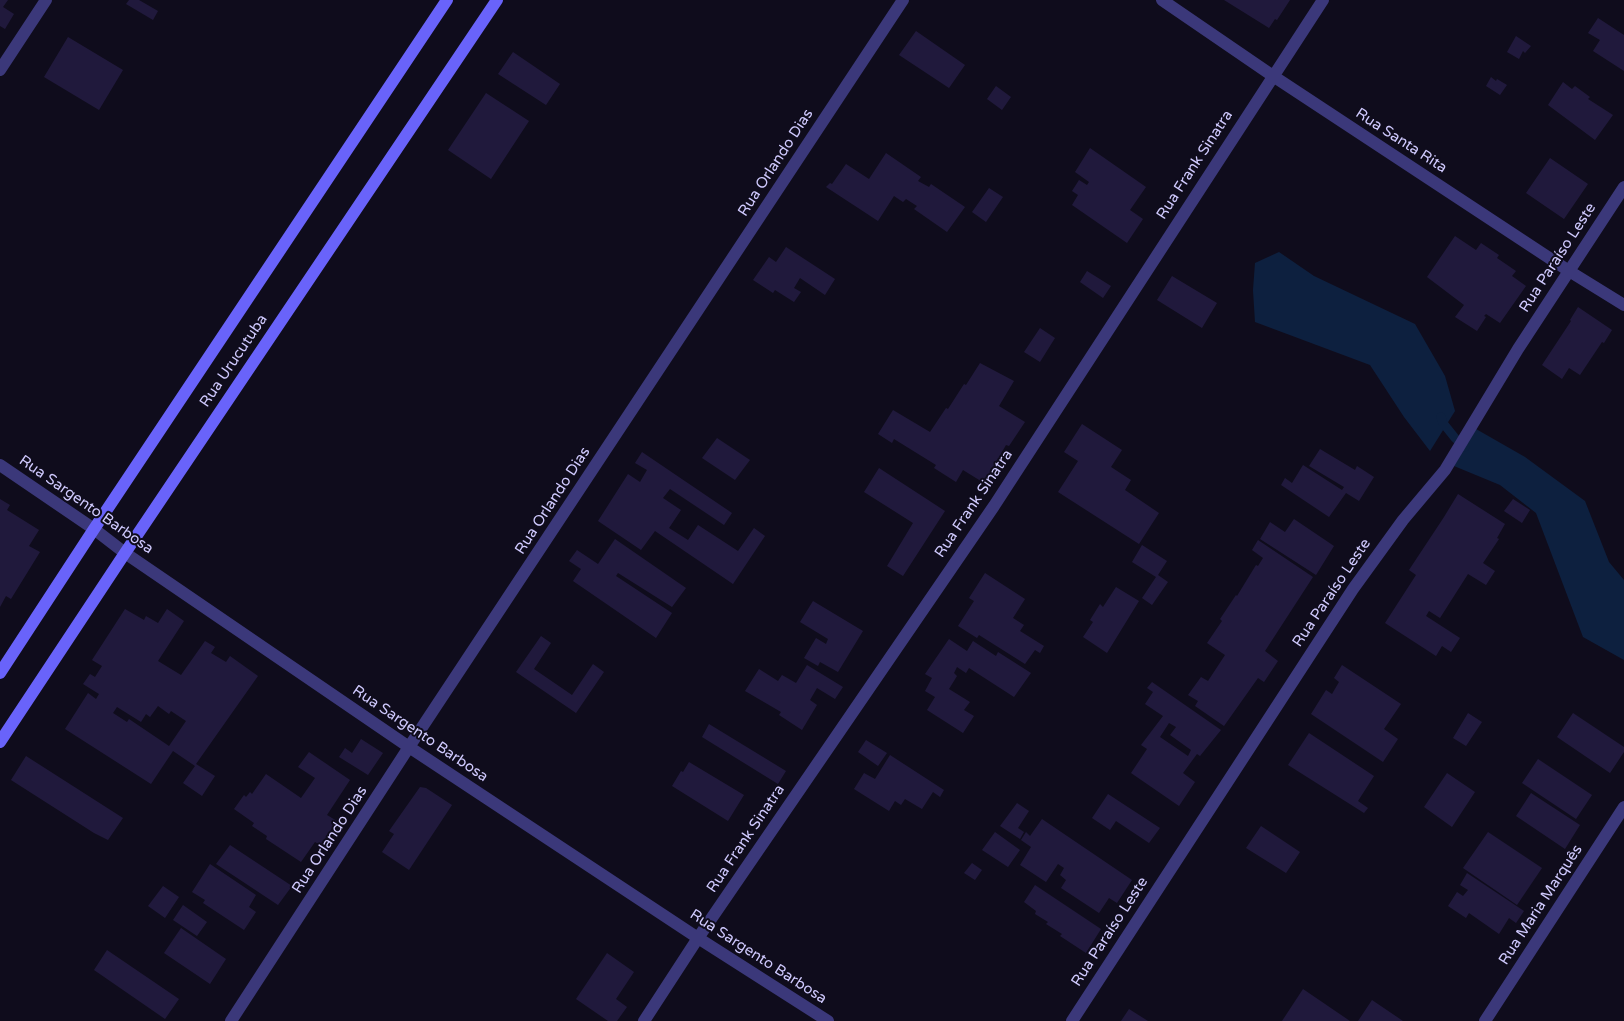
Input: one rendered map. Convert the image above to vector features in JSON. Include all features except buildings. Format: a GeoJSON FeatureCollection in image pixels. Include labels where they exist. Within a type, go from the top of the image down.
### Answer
{"type":"FeatureCollection","features":[{"type":"Feature","properties":{"kind":"street"},"geometry":{"type":"LineString","coordinates":[[0,70],[46,0]]}},
{"type":"Feature","properties":{"kind":"street","name":"Rua Urucutuba"},"geometry":{"type":"LineString","coordinates":[[0,672],[447,0]]}},
{"type":"Feature","properties":{"kind":"street","name":"Rua Urucutuba"},"geometry":{"type":"LineString","coordinates":[[0,742],[496,0]]}},
{"type":"Feature","properties":{"kind":"street","name":"Rua Orlando Dias"},"geometry":{"type":"LineString","coordinates":[[231,1021],[409,747],[903,0]]}},
{"type":"Feature","properties":{"kind":"street","name":"Rua Santa Rita"},"geometry":{"type":"LineString","coordinates":[[1162,0],[1273,76],[1569,271],[1624,305]]}},
{"type":"Feature","properties":{"kind":"street","name":"Rua Frank Sinatra"},"geometry":{"type":"LineString","coordinates":[[644,1021],[698,938],[994,506],[1323,0]]}},
{"type":"Feature","properties":{"kind":"street","name":"Rua Paraíso Leste"},"geometry":{"type":"LineString","coordinates":[[1072,1021],[1353,589],[1403,520],[1445,470],[1518,349],[1624,187]]}},
{"type":"Feature","properties":{"kind":"street","name":"Rua Sargento Barbosa"},"geometry":{"type":"LineString","coordinates":[[0,465],[409,747],[698,938],[828,1021]]}},
{"type":"Feature","properties":{"kind":"street","name":"Rua Maria Marquês"},"geometry":{"type":"LineString","coordinates":[[1485,1021],[1624,806]]}},
{"type":"Feature","properties":{"kind":"water"},"geometry":{"type":"Polygon","coordinates":[[[1279,252],[1314,276],[1415,324],[1445,376],[1455,411],[1430,451],[1404,417],[1370,365],[1255,322],[1253,290],[1255,263],[1279,252]]]}},
{"type":"Feature","properties":{"kind":"water"},"geometry":{"type":"Polygon","coordinates":[[[1476,429],[1525,457],[1585,501],[1609,562],[1624,580],[1624,660],[1583,637],[1536,513],[1500,485],[1454,466],[1476,429]]]}},
{"type":"Feature","properties":{"kind":"waterway"},"geometry":{"type":"LineString","coordinates":[[1441,417],[1443,423],[1465,447]]}}]}
